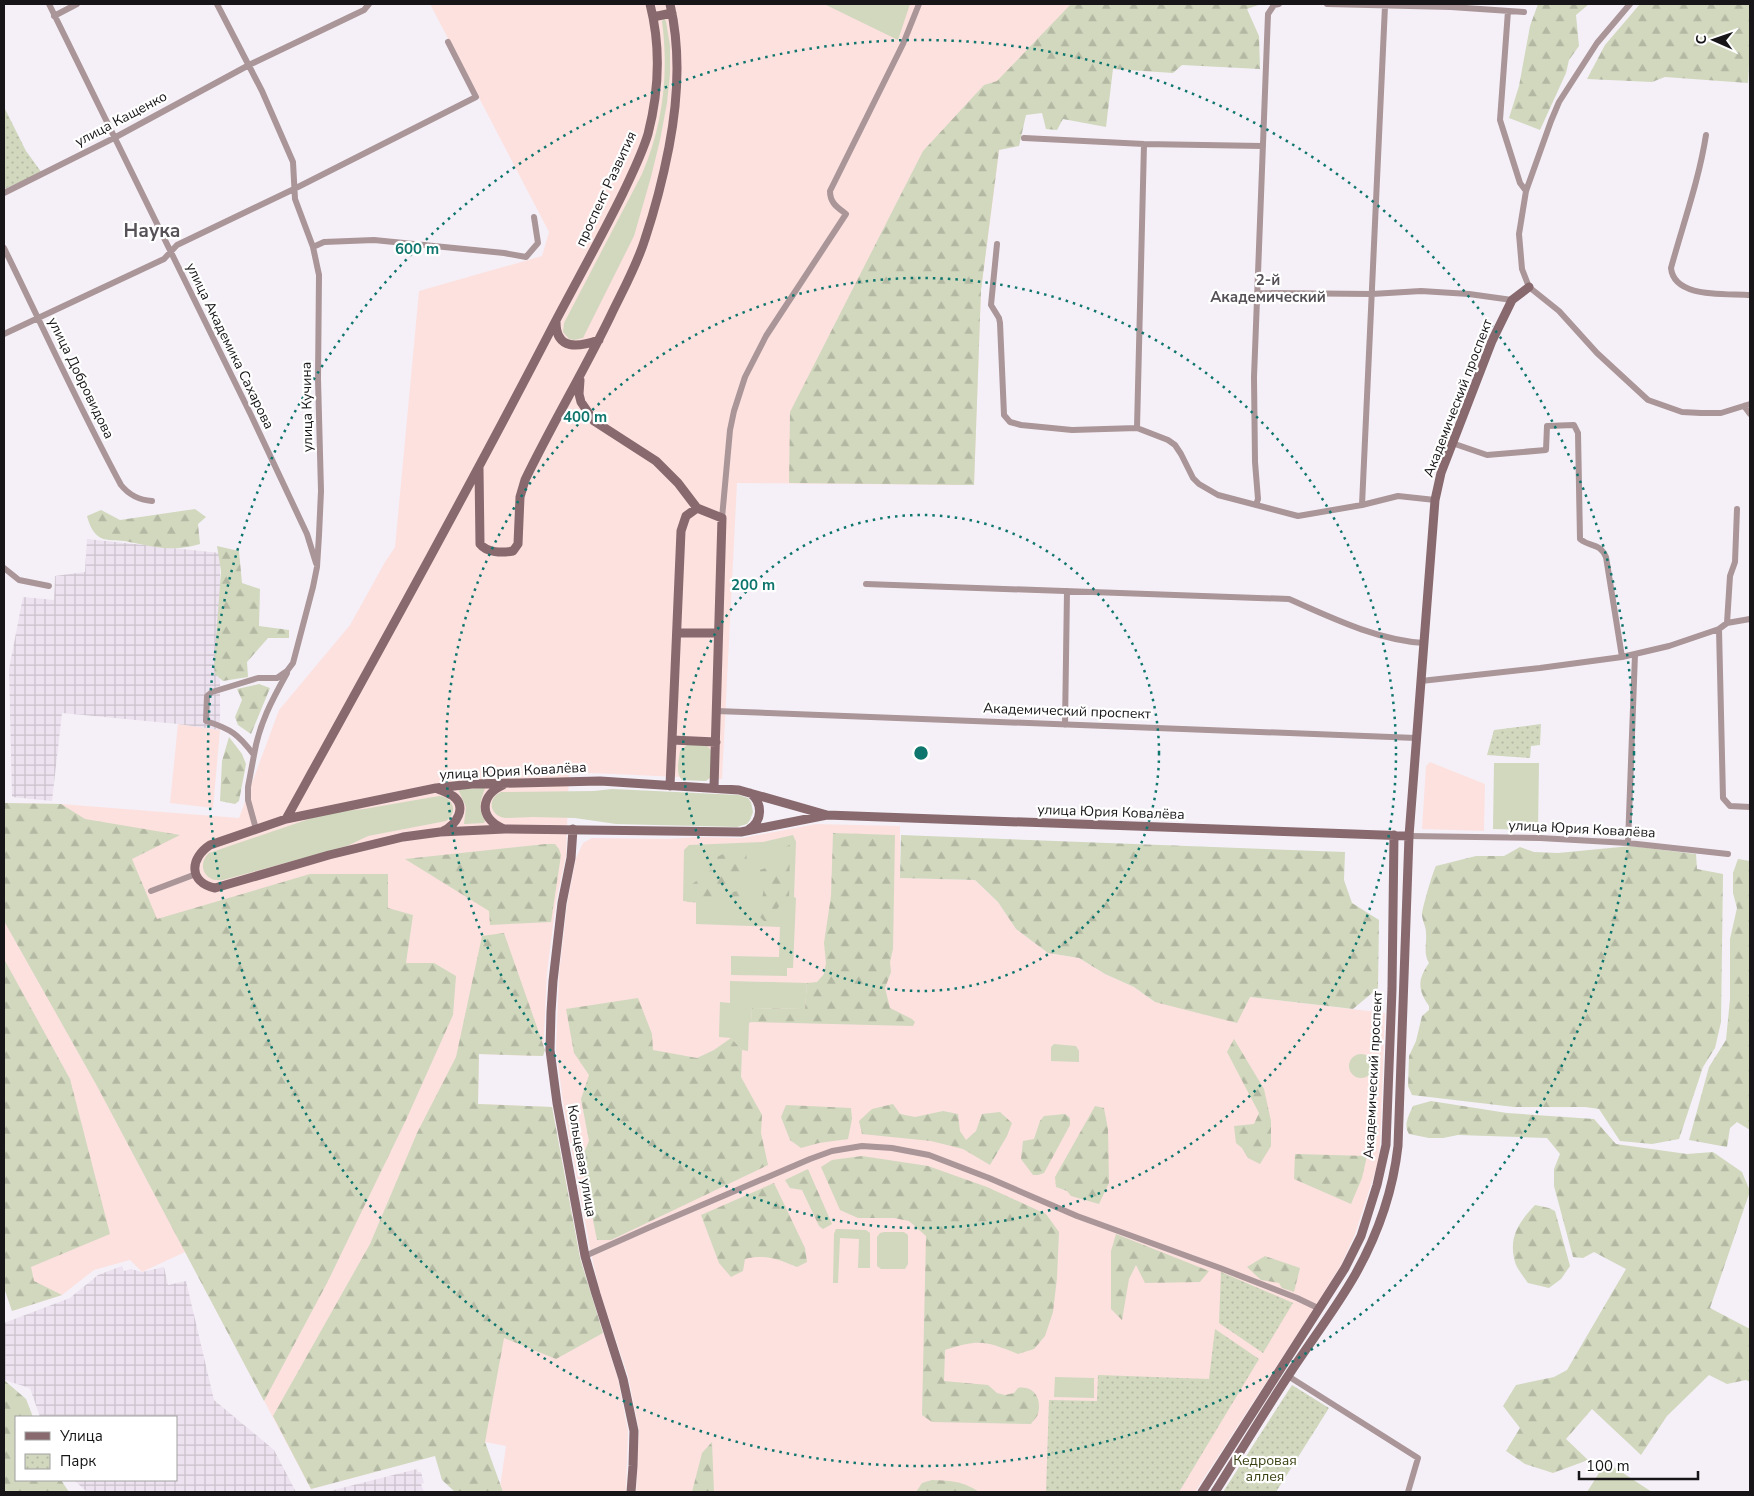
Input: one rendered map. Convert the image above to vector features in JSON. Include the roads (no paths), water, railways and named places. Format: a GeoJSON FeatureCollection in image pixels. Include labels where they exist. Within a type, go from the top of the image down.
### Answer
{"type":"FeatureCollection","features":[{"type":"Feature","properties":{"kind":"street","name":"улица Академика Сахарова"},"geometry":{"type":"LineString","coordinates":[[49,4],[307,534],[317,567]]}},
{"type":"Feature","properties":{"kind":"street"},"geometry":{"type":"LineString","coordinates":[[54,16],[77,4]]}},
{"type":"Feature","properties":{"kind":"street","name":"улица Кучина"},"geometry":{"type":"LineString","coordinates":[[217,4],[249,65],[293,162],[295,199],[313,247],[319,275],[318,379],[321,491],[317,567],[294,663],[268,707],[257,737],[248,787],[248,800],[256,829]]}},
{"type":"Feature","properties":{"kind":"street","name":"улица Кащенко"},"geometry":{"type":"LineString","coordinates":[[4,193],[114,138],[249,65],[364,10],[369,4]]}},
{"type":"Feature","properties":{"kind":"street","name":"проспект Развития"},"geometry":{"type":"LineString","coordinates":[[286,819],[479,468],[556,319],[612,217],[647,136],[655,102],[658,68],[650,4]]}},
{"type":"Feature","properties":{"kind":"street"},"geometry":{"type":"LineString","coordinates":[[714,788],[722,518],[730,430],[734,411],[742,385],[766,336],[846,214],[833,204],[830,198],[830,191],[904,44],[918,4]]}},
{"type":"Feature","properties":{"kind":"street"},"geometry":{"type":"LineString","coordinates":[[1256,505],[1258,499],[1255,462],[1254,377],[1268,14],[1274,5],[1279,4]]}},
{"type":"Feature","properties":{"kind":"street"},"geometry":{"type":"LineString","coordinates":[[1327,4],[1451,7],[1524,12]]}},
{"type":"Feature","properties":{"kind":"street"},"geometry":{"type":"LineString","coordinates":[[1630,4],[1597,43],[1559,102],[1526,191],[1520,242],[1522,269],[1529,287],[1559,310],[1597,353],[1648,400],[1682,412],[1700,414],[1721,413],[1747,405],[1750,414]]}},
{"type":"Feature","properties":{"kind":"street"},"geometry":{"type":"LineString","coordinates":[[1362,505],[1385,6]]}},
{"type":"Feature","properties":{"kind":"street"},"geometry":{"type":"LineString","coordinates":[[479,468],[480,544],[489,551],[512,551],[518,544],[520,498],[525,480],[599,340],[629,278],[645,240],[663,178],[673,126],[677,77],[676,45],[671,8],[653,17]]}},
{"type":"Feature","properties":{"kind":"street"},"geometry":{"type":"LineString","coordinates":[[1508,11],[1500,120],[1520,183],[1526,191]]}},
{"type":"Feature","properties":{"kind":"street"},"geometry":{"type":"LineString","coordinates":[[4,334],[164,258],[177,245],[294,189],[476,97],[448,42]]}},
{"type":"Feature","properties":{"kind":"street"},"geometry":{"type":"LineString","coordinates":[[1706,134],[1702,161],[1682,226],[1672,274],[1681,287],[1694,292],[1750,295]]}},
{"type":"Feature","properties":{"kind":"street"},"geometry":{"type":"LineString","coordinates":[[1024,138],[1144,144],[1262,146]]}},
{"type":"Feature","properties":{"kind":"street"},"geometry":{"type":"LineString","coordinates":[[1137,428],[1144,144]]}},
{"type":"Feature","properties":{"kind":"street"},"geometry":{"type":"LineString","coordinates":[[313,247],[324,242],[374,240],[504,253],[526,257],[538,243],[534,217]]}},
{"type":"Feature","properties":{"kind":"street"},"geometry":{"type":"LineString","coordinates":[[997,244],[991,305],[1000,323],[1004,415],[1010,422],[1029,426],[1072,430],[1137,428],[1168,440],[1181,454],[1193,478],[1199,484],[1218,495],[1298,516],[1362,505],[1398,496],[1435,500]]}},
{"type":"Feature","properties":{"kind":"street","name":"улица Добровидова"},"geometry":{"type":"LineString","coordinates":[[4,248],[120,485],[128,494],[152,501]]}},
{"type":"Feature","properties":{"kind":"street","name":"Академический проспект"},"geometry":{"type":"LineString","coordinates":[[1202,1492],[1284,1372],[1355,1275],[1384,1209],[1395,1168],[1398,1146],[1408,836],[1435,500],[1441,472],[1492,341],[1512,300],[1529,287]]}},
{"type":"Feature","properties":{"kind":"street"},"geometry":{"type":"LineString","coordinates":[[1257,293],[1372,294],[1421,291],[1469,294],[1512,300]]}},
{"type":"Feature","properties":{"kind":"street"},"geometry":{"type":"LineString","coordinates":[[556,319],[556,330],[568,344],[581,346],[599,340]]}},
{"type":"Feature","properties":{"kind":"street"},"geometry":{"type":"LineString","coordinates":[[583,370],[579,394],[587,412],[604,428],[656,461],[678,483],[697,508],[722,518]]}},
{"type":"Feature","properties":{"kind":"street"},"geometry":{"type":"LineString","coordinates":[[1452,443],[1487,455],[1546,450],[1547,426],[1574,425],[1578,432],[1580,539],[1587,544],[1598,546],[1603,550],[1606,557],[1622,657]]}},
{"type":"Feature","properties":{"kind":"street"},"geometry":{"type":"LineString","coordinates":[[670,786],[681,531],[686,516],[697,508]]}},
{"type":"Feature","properties":{"kind":"street"},"geometry":{"type":"LineString","coordinates":[[1727,623],[1730,576],[1735,562],[1737,509]]}},
{"type":"Feature","properties":{"kind":"street"},"geometry":{"type":"LineString","coordinates":[[307,534],[314,539],[319,535]]}},
{"type":"Feature","properties":{"kind":"street"},"geometry":{"type":"LineString","coordinates":[[4,568],[19,580],[49,586]]}},
{"type":"Feature","properties":{"kind":"street"},"geometry":{"type":"LineString","coordinates":[[866,584],[1289,599],[1350,626],[1411,642],[1424,643]]}},
{"type":"Feature","properties":{"kind":"street"},"geometry":{"type":"LineString","coordinates":[[1065,725],[1067,591]]}},
{"type":"Feature","properties":{"kind":"street"},"geometry":{"type":"LineString","coordinates":[[1421,681],[1622,657],[1669,646],[1720,629],[1727,623],[1750,619]]}},
{"type":"Feature","properties":{"kind":"street"},"geometry":{"type":"LineString","coordinates":[[1720,629],[1723,798],[1730,806],[1750,807]]}},
{"type":"Feature","properties":{"kind":"street"},"geometry":{"type":"LineString","coordinates":[[677,633],[718,633]]}},
{"type":"Feature","properties":{"kind":"street"},"geometry":{"type":"LineString","coordinates":[[1628,844],[1635,654]]}},
{"type":"Feature","properties":{"kind":"street"},"geometry":{"type":"LineString","coordinates":[[254,755],[235,732],[206,721],[207,696],[212,692],[258,678],[277,678],[288,671]]}},
{"type":"Feature","properties":{"kind":"street","name":"Академический проспект"},"geometry":{"type":"LineString","coordinates":[[716,711],[1416,738]]}},
{"type":"Feature","properties":{"kind":"street"},"geometry":{"type":"LineString","coordinates":[[672,740],[716,742]]}},
{"type":"Feature","properties":{"kind":"street","name":"улица Юрия Ковалёва"},"geometry":{"type":"LineString","coordinates":[[827,815],[748,791],[714,788],[600,781],[472,784],[436,788],[286,819],[210,845],[201,851],[196,859],[195,866],[200,882],[214,888],[329,855],[403,838],[440,832],[505,829],[741,832],[827,815],[1394,835]]}},
{"type":"Feature","properties":{"kind":"street"},"geometry":{"type":"LineString","coordinates":[[505,784],[490,794],[485,806],[487,816],[492,822],[505,829]]}},
{"type":"Feature","properties":{"kind":"street"},"geometry":{"type":"LineString","coordinates":[[436,788],[454,796],[458,801],[460,809],[459,817],[455,823],[440,832]]}},
{"type":"Feature","properties":{"kind":"street"},"geometry":{"type":"LineString","coordinates":[[741,832],[752,827],[759,817],[757,799],[748,791]]}},
{"type":"Feature","properties":{"kind":"street","name":"Кольцевая улица"},"geometry":{"type":"LineString","coordinates":[[573,830],[571,858],[562,903],[553,988],[550,1050],[586,1256],[623,1379],[634,1431],[634,1466],[631,1492]]}},
{"type":"Feature","properties":{"kind":"street"},"geometry":{"type":"LineString","coordinates":[[1394,835],[1408,836]]}},
{"type":"Feature","properties":{"kind":"street","name":"Академический проспект"},"geometry":{"type":"LineString","coordinates":[[1216,1492],[1345,1268],[1361,1236],[1377,1185],[1386,1145],[1392,989],[1394,835]]}},
{"type":"Feature","properties":{"kind":"street","name":"улица Юрия Ковалёва"},"geometry":{"type":"LineString","coordinates":[[1408,836],[1540,838],[1728,854]]}},
{"type":"Feature","properties":{"kind":"street"},"geometry":{"type":"LineString","coordinates":[[151,891],[196,874]]}},
{"type":"Feature","properties":{"kind":"street"},"geometry":{"type":"LineString","coordinates":[[1392,989],[1404,989]]}},
{"type":"Feature","properties":{"kind":"street"},"geometry":{"type":"LineString","coordinates":[[1386,1145],[1398,1146]]}},
{"type":"Feature","properties":{"kind":"street"},"geometry":{"type":"LineString","coordinates":[[586,1256],[824,1154],[862,1146],[892,1148],[929,1155],[989,1178],[1077,1216],[1297,1298],[1320,1309]]}},
{"type":"Feature","properties":{"kind":"street"},"geometry":{"type":"LineString","coordinates":[[1284,1372],[1418,1458],[1408,1492]]}},
{"type":"Feature","properties":{"kind":"district","name":"Наука"},"geometry":{"type":"Point","coordinates":[152,231]}},
{"type":"Feature","properties":{"kind":"district","name":"2-й Академический"},"geometry":{"type":"Point","coordinates":[1268,288]}},
{"type":"Feature","properties":{"kind":"park label","name":"Кедровая аллея"},"geometry":{"type":"Point","coordinates":[1265,1468]}}]}
